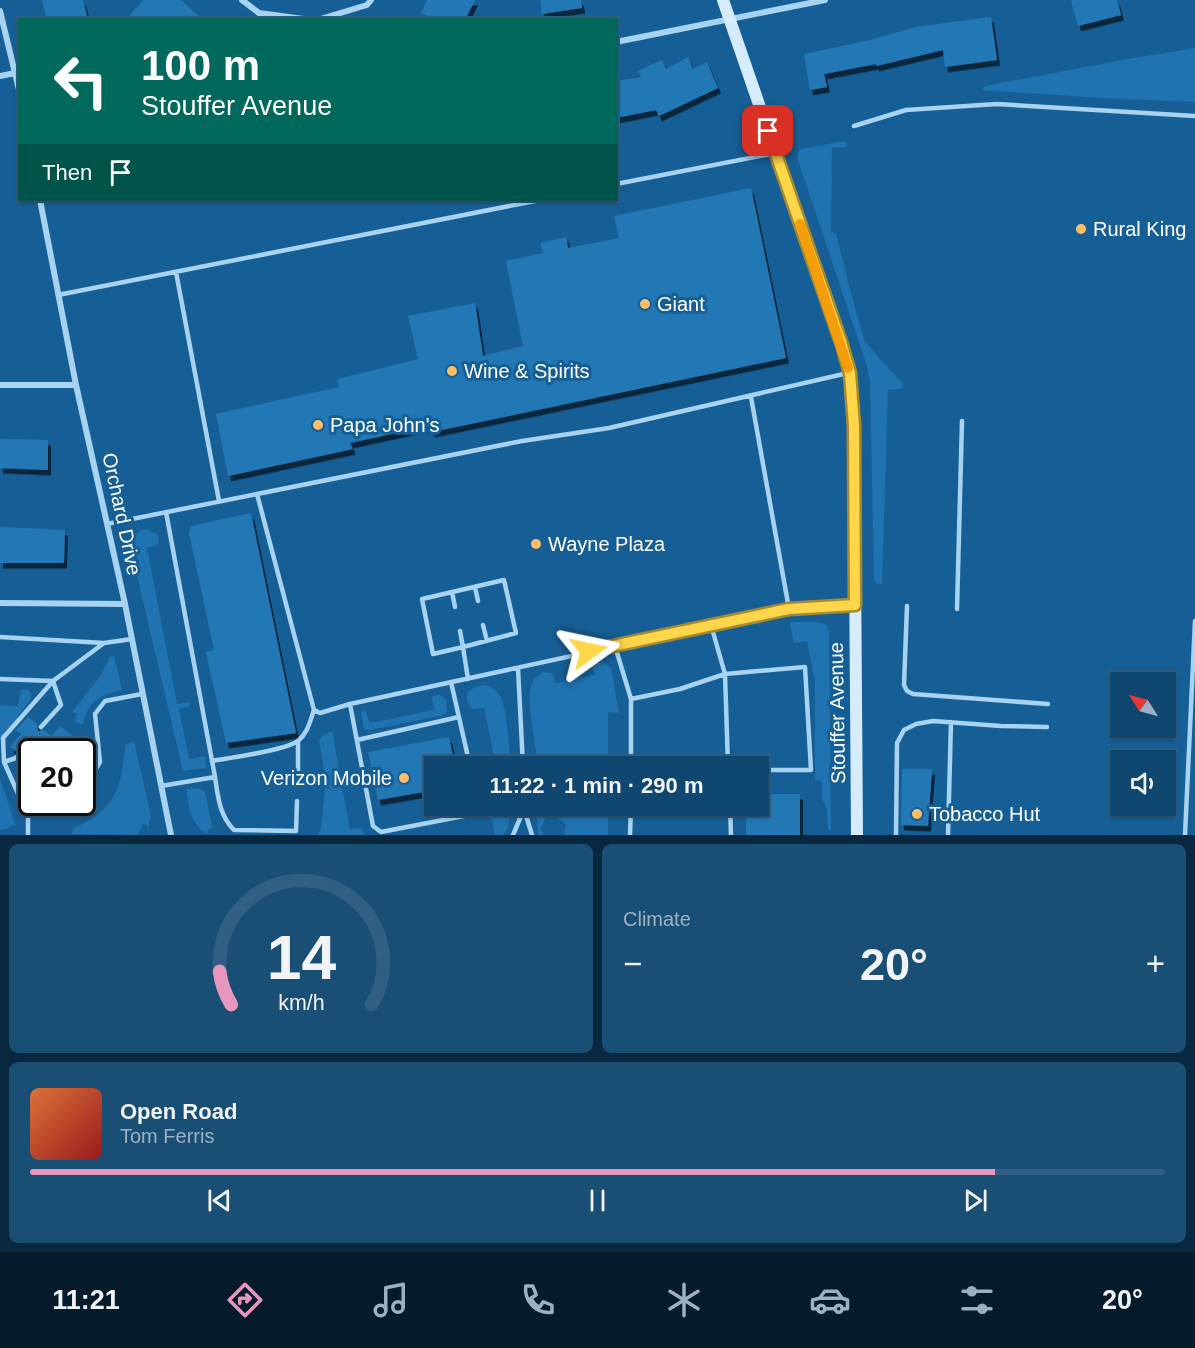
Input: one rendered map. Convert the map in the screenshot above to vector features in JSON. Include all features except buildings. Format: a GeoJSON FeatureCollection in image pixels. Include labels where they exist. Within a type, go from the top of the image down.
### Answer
{"type":"FeatureCollection","features":[{"type":"Feature","properties":{"kind":"street"},"geometry":{"type":"LineString","coordinates":[[242,0],[259,12],[297,18]]}},
{"type":"Feature","properties":{"kind":"street"},"geometry":{"type":"LineString","coordinates":[[324,18],[367,5],[371,0]]}},
{"type":"Feature","properties":{"kind":"street","name":"Stouffer Avenue"},"geometry":{"type":"LineString","coordinates":[[723,0],[850,373],[854,426],[857,835]]}},
{"type":"Feature","properties":{"kind":"street"},"geometry":{"type":"LineString","coordinates":[[618,42],[825,0]]}},
{"type":"Feature","properties":{"kind":"street"},"geometry":{"type":"LineString","coordinates":[[0,11],[18,86]]}},
{"type":"Feature","properties":{"kind":"street"},"geometry":{"type":"LineString","coordinates":[[0,76],[15,73]]}},
{"type":"Feature","properties":{"kind":"street","name":"Orchard Drive"},"geometry":{"type":"LineString","coordinates":[[40,201],[76,385],[132,639],[171,835]]}},
{"type":"Feature","properties":{"kind":"street"},"geometry":{"type":"LineString","coordinates":[[0,385],[76,385]]}},
{"type":"Feature","properties":{"kind":"street"},"geometry":{"type":"LineString","coordinates":[[0,603],[124,604]]}},
{"type":"Feature","properties":{"kind":"lane"},"geometry":{"type":"LineString","coordinates":[[854,126],[906,110],[997,104],[1195,116]]}},
{"type":"Feature","properties":{"kind":"lane"},"geometry":{"type":"LineString","coordinates":[[618,184],[776,153]]}},
{"type":"Feature","properties":{"kind":"lane"},"geometry":{"type":"LineString","coordinates":[[58,295],[535,201]]}},
{"type":"Feature","properties":{"kind":"lane"},"geometry":{"type":"LineString","coordinates":[[176,272],[219,501]]}},
{"type":"Feature","properties":{"kind":"lane"},"geometry":{"type":"LineString","coordinates":[[107,524],[522,441],[609,428],[850,373]]}},
{"type":"Feature","properties":{"kind":"lane"},"geometry":{"type":"LineString","coordinates":[[751,397],[789,609]]}},
{"type":"Feature","properties":{"kind":"lane"},"geometry":{"type":"LineString","coordinates":[[957,609],[962,421]]}},
{"type":"Feature","properties":{"kind":"lane"},"geometry":{"type":"LineString","coordinates":[[257,494],[314,711],[308,728],[298,742],[298,776]]}},
{"type":"Feature","properties":{"kind":"lane"},"geometry":{"type":"LineString","coordinates":[[166,512],[221,811],[225,822],[234,830],[296,831],[297,801]]}},
{"type":"Feature","properties":{"kind":"lane"},"geometry":{"type":"LineString","coordinates":[[504,580],[516,633],[433,654],[422,599],[452,592],[504,580]]}},
{"type":"Feature","properties":{"kind":"lane"},"geometry":{"type":"LineString","coordinates":[[475,587],[478,601]]}},
{"type":"Feature","properties":{"kind":"lane"},"geometry":{"type":"LineString","coordinates":[[452,592],[455,606]]}},
{"type":"Feature","properties":{"kind":"lane"},"geometry":{"type":"LineString","coordinates":[[314,711],[320,713],[350,704],[789,609],[855,605]]}},
{"type":"Feature","properties":{"kind":"lane"},"geometry":{"type":"LineString","coordinates":[[907,606],[904,685],[907,691],[913,694],[1048,704]]}},
{"type":"Feature","properties":{"kind":"lane"},"geometry":{"type":"LineString","coordinates":[[1185,835],[1195,621]]}},
{"type":"Feature","properties":{"kind":"lane"},"geometry":{"type":"LineString","coordinates":[[483,625],[487,641]]}},
{"type":"Feature","properties":{"kind":"lane"},"geometry":{"type":"LineString","coordinates":[[711,625],[725,674],[728,756]]}},
{"type":"Feature","properties":{"kind":"lane"},"geometry":{"type":"LineString","coordinates":[[460,631],[468,679]]}},
{"type":"Feature","properties":{"kind":"lane"},"geometry":{"type":"LineString","coordinates":[[0,637],[104,642],[132,639]]}},
{"type":"Feature","properties":{"kind":"lane"},"geometry":{"type":"LineString","coordinates":[[18,794],[4,762],[3,738],[53,681],[104,642]]}},
{"type":"Feature","properties":{"kind":"lane"},"geometry":{"type":"LineString","coordinates":[[615,646],[631,699],[631,756]]}},
{"type":"Feature","properties":{"kind":"lane"},"geometry":{"type":"LineString","coordinates":[[631,699],[680,689],[725,674],[805,667],[810,770],[769,770]]}},
{"type":"Feature","properties":{"kind":"lane"},"geometry":{"type":"LineString","coordinates":[[518,668],[522,756]]}},
{"type":"Feature","properties":{"kind":"lane"},"geometry":{"type":"LineString","coordinates":[[0,679],[53,681]]}},
{"type":"Feature","properties":{"kind":"lane"},"geometry":{"type":"LineString","coordinates":[[41,727],[61,705],[53,681]]}},
{"type":"Feature","properties":{"kind":"lane"},"geometry":{"type":"LineString","coordinates":[[451,682],[468,756]]}},
{"type":"Feature","properties":{"kind":"lane"},"geometry":{"type":"LineString","coordinates":[[96,769],[100,762],[95,714],[105,701],[142,693]]}},
{"type":"Feature","properties":{"kind":"lane"},"geometry":{"type":"LineString","coordinates":[[350,704],[373,826],[381,832],[464,816]]}},
{"type":"Feature","properties":{"kind":"lane"},"geometry":{"type":"LineString","coordinates":[[357,740],[459,717]]}},
{"type":"Feature","properties":{"kind":"lane"},"geometry":{"type":"LineString","coordinates":[[896,835],[897,743],[904,729],[915,724],[933,721],[1047,727]]}},
{"type":"Feature","properties":{"kind":"lane"},"geometry":{"type":"LineString","coordinates":[[948,835],[951,722]]}},
{"type":"Feature","properties":{"kind":"lane"},"geometry":{"type":"LineString","coordinates":[[212,761],[298,742]]}},
{"type":"Feature","properties":{"kind":"lane"},"geometry":{"type":"LineString","coordinates":[[4,762],[18,755]]}},
{"type":"Feature","properties":{"kind":"lane"},"geometry":{"type":"LineString","coordinates":[[160,786],[215,777]]}},
{"type":"Feature","properties":{"kind":"lane"},"geometry":{"type":"LineString","coordinates":[[28,816],[28,835]]}},
{"type":"Feature","properties":{"kind":"lane"},"geometry":{"type":"LineString","coordinates":[[513,835],[520,816]]}},
{"type":"Feature","properties":{"kind":"lane"},"geometry":{"type":"LineString","coordinates":[[527,816],[532,835]]}},
{"type":"Feature","properties":{"kind":"lane"},"geometry":{"type":"LineString","coordinates":[[630,835],[631,816]]}},
{"type":"Feature","properties":{"kind":"lane"},"geometry":{"type":"LineString","coordinates":[[730,816],[731,835]]}},
{"type":"Feature","properties":{"kind":"shaded area"},"geometry":{"type":"Polygon","coordinates":[[[1195,48],[1195,102],[982,90],[985,86],[1195,48]]]}},
{"type":"Feature","properties":{"kind":"shaded area"},"geometry":{"type":"Polygon","coordinates":[[[844,141],[847,143],[846,147],[832,148],[831,232],[836,234],[865,342],[904,385],[901,389],[888,390],[882,585],[874,579],[870,381],[798,160],[798,152],[801,149],[844,141]]]}},
{"type":"Feature","properties":{"kind":"shaded area"},"geometry":{"type":"Polygon","coordinates":[[[141,530],[148,530],[158,535],[157,545],[147,548],[177,704],[190,702],[190,706],[179,709],[189,759],[205,756],[206,768],[183,771],[132,554],[131,539],[141,530]]]}},
{"type":"Feature","properties":{"kind":"shaded area"},"geometry":{"type":"Polygon","coordinates":[[[791,622],[817,622],[827,625],[831,830],[828,829],[827,810],[822,798],[822,781],[815,780],[815,681],[807,641],[794,643],[791,622]]]}},
{"type":"Feature","properties":{"kind":"shaded area"},"geometry":{"type":"Polygon","coordinates":[[[114,656],[122,690],[96,700],[88,710],[83,725],[75,722],[77,714],[72,712],[101,675],[110,657],[114,656]]]}},
{"type":"Feature","properties":{"kind":"shaded area"},"geometry":{"type":"Polygon","coordinates":[[[595,662],[603,662],[611,668],[619,713],[608,712],[608,756],[536,756],[530,710],[533,681],[543,672],[553,673],[555,683],[595,675],[592,666],[595,662]]]}},
{"type":"Feature","properties":{"kind":"shaded area"},"geometry":{"type":"Polygon","coordinates":[[[485,685],[500,696],[505,710],[509,756],[494,756],[484,708],[472,709],[468,704],[468,692],[475,687],[485,685]]]}},
{"type":"Feature","properties":{"kind":"shaded area"},"geometry":{"type":"Polygon","coordinates":[[[21,689],[28,690],[31,699],[0,740],[0,705],[18,706],[21,689]]]}},
{"type":"Feature","properties":{"kind":"shaded area"},"geometry":{"type":"Polygon","coordinates":[[[436,695],[446,700],[447,712],[444,715],[370,730],[364,729],[361,712],[365,710],[370,723],[434,710],[432,697],[436,695]]]}},
{"type":"Feature","properties":{"kind":"shaded area"},"geometry":{"type":"Polygon","coordinates":[[[332,731],[350,829],[361,828],[365,835],[318,835],[321,828],[326,780],[319,740],[332,731]]]}},
{"type":"Feature","properties":{"kind":"shaded area"},"geometry":{"type":"Polygon","coordinates":[[[134,741],[151,816],[147,831],[147,825],[143,824],[137,835],[71,834],[74,828],[96,816],[114,796],[122,774],[125,745],[134,741]]]}},
{"type":"Feature","properties":{"kind":"shaded area"},"geometry":{"type":"Polygon","coordinates":[[[0,778],[15,826],[0,830],[0,778]]]}},
{"type":"Feature","properties":{"kind":"shaded area"},"geometry":{"type":"Polygon","coordinates":[[[199,788],[205,792],[212,827],[208,830],[208,834],[193,819],[188,804],[187,789],[199,788]]]}},
{"type":"Feature","properties":{"kind":"shaded area"},"geometry":{"type":"Polygon","coordinates":[[[491,816],[509,816],[508,828],[503,835],[495,835],[491,816]]]}},
{"type":"Feature","properties":{"kind":"shaded area"},"geometry":{"type":"Polygon","coordinates":[[[537,816],[548,816],[540,829],[544,835],[538,835],[537,816]]]}},
{"type":"Feature","properties":{"kind":"shaded area"},"geometry":{"type":"Polygon","coordinates":[[[555,816],[608,816],[608,835],[564,835],[566,824],[555,816]]]}},
{"type":"Feature","properties":{"kind":"slow traffic"},"geometry":{"type":"LineString","coordinates":[[800,224],[848,368]]}},
{"type":"Feature","properties":{"kind":"place","name":"Rural King"},"geometry":{"type":"Point","coordinates":[1081,229]}},
{"type":"Feature","properties":{"kind":"place","name":"Giant"},"geometry":{"type":"Point","coordinates":[645,304]}},
{"type":"Feature","properties":{"kind":"place","name":"Wine & Spirits"},"geometry":{"type":"Point","coordinates":[452,371]}},
{"type":"Feature","properties":{"kind":"place","name":"Papa John's"},"geometry":{"type":"Point","coordinates":[318,425]}},
{"type":"Feature","properties":{"kind":"place","name":"Wayne Plaza"},"geometry":{"type":"Point","coordinates":[536,544]}},
{"type":"Feature","properties":{"kind":"place","name":"Verizon Mobile"},"geometry":{"type":"Point","coordinates":[404,778]}},
{"type":"Feature","properties":{"kind":"place","name":"Tobacco Hut"},"geometry":{"type":"Point","coordinates":[917,814]}},
{"type":"Feature","properties":{"kind":"route"},"geometry":{"type":"LineString","coordinates":[[589,651],[789,609],[855,605],[854,426],[850,373],[768,131]]}}]}
